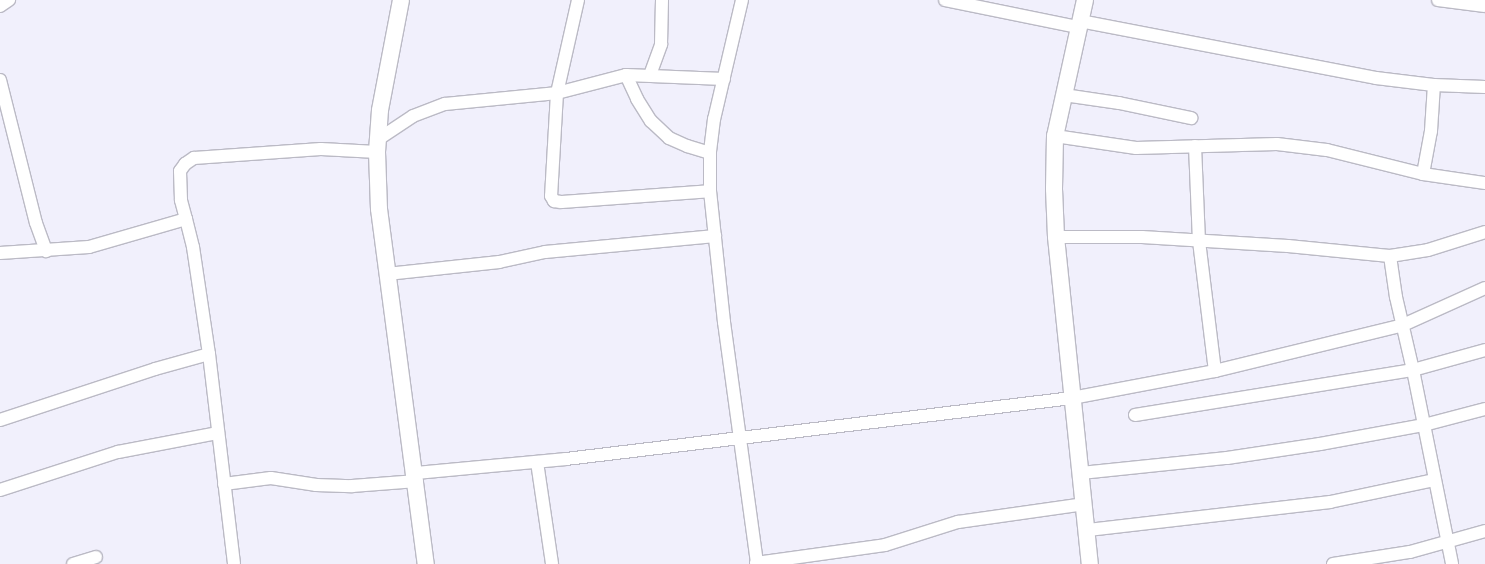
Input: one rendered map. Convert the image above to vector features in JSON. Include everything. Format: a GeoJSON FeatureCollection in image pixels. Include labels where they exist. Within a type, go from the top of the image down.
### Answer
{"type":"FeatureCollection","features":[{"type":"Feature","properties":{"kind":"street"},"geometry":{"type":"LineString","coordinates":[[401,0],[384,77],[377,146],[379,209],[416,477],[426,564]]}},
{"type":"Feature","properties":{"kind":"street"},"geometry":{"type":"LineString","coordinates":[[578,0],[557,93],[550,191],[554,201],[710,190]]}},
{"type":"Feature","properties":{"kind":"street"},"geometry":{"type":"LineString","coordinates":[[650,75],[660,44],[662,0]]}},
{"type":"Feature","properties":{"kind":"street"},"geometry":{"type":"LineString","coordinates":[[742,0],[714,119],[710,153],[710,190],[724,322],[741,438],[756,564],[885,545],[958,522],[1085,504]]}},
{"type":"Feature","properties":{"kind":"street"},"geometry":{"type":"LineString","coordinates":[[946,0],[1376,78],[1485,87]]}},
{"type":"Feature","properties":{"kind":"street"},"geometry":{"type":"LineString","coordinates":[[1085,0],[1055,136],[1054,189],[1056,237],[1072,398],[1088,530],[1090,564]]}},
{"type":"Feature","properties":{"kind":"street"},"geometry":{"type":"LineString","coordinates":[[1438,0],[1485,6]]}},
{"type":"Feature","properties":{"kind":"street"},"geometry":{"type":"LineString","coordinates":[[626,75],[637,99],[651,122],[669,138],[710,153]]}},
{"type":"Feature","properties":{"kind":"street"},"geometry":{"type":"LineString","coordinates":[[234,564],[209,354],[193,247],[180,200],[179,177],[185,164],[194,158],[377,146],[414,116],[445,104],[557,93],[626,75],[724,80]]}},
{"type":"Feature","properties":{"kind":"street"},"geometry":{"type":"LineString","coordinates":[[0,80],[36,223],[46,251]]}},
{"type":"Feature","properties":{"kind":"street"},"geometry":{"type":"LineString","coordinates":[[1423,174],[1430,131],[1434,84]]}},
{"type":"Feature","properties":{"kind":"street"},"geometry":{"type":"LineString","coordinates":[[1064,95],[1119,103],[1191,118]]}},
{"type":"Feature","properties":{"kind":"street"},"geometry":{"type":"LineString","coordinates":[[1055,136],[1136,148],[1287,145],[1327,150],[1423,174],[1485,183]]}},
{"type":"Feature","properties":{"kind":"street"},"geometry":{"type":"LineString","coordinates":[[1195,146],[1199,241],[1215,371]]}},
{"type":"Feature","properties":{"kind":"street"},"geometry":{"type":"LineString","coordinates":[[0,253],[71,250],[98,245],[186,219]]}},
{"type":"Feature","properties":{"kind":"street"},"geometry":{"type":"LineString","coordinates":[[1056,237],[1142,237],[1288,246],[1390,256],[1428,250],[1485,232]]}},
{"type":"Feature","properties":{"kind":"street"},"geometry":{"type":"LineString","coordinates":[[387,274],[500,262],[545,252],[715,236]]}},
{"type":"Feature","properties":{"kind":"street"},"geometry":{"type":"LineString","coordinates":[[1390,256],[1392,275],[1452,564]]}},
{"type":"Feature","properties":{"kind":"street"},"geometry":{"type":"LineString","coordinates":[[224,484],[271,478],[316,485],[352,486],[1072,398],[1215,371],[1403,325],[1485,288]]}},
{"type":"Feature","properties":{"kind":"street"},"geometry":{"type":"LineString","coordinates":[[1135,415],[1413,370],[1485,350]]}},
{"type":"Feature","properties":{"kind":"street"},"geometry":{"type":"LineString","coordinates":[[0,420],[156,369],[209,354]]}},
{"type":"Feature","properties":{"kind":"street"},"geometry":{"type":"LineString","coordinates":[[1082,473],[1227,458],[1424,424],[1485,409]]}},
{"type":"Feature","properties":{"kind":"street"},"geometry":{"type":"LineString","coordinates":[[0,490],[118,452],[218,433]]}},
{"type":"Feature","properties":{"kind":"street"},"geometry":{"type":"LineString","coordinates":[[537,462],[552,564]]}},
{"type":"Feature","properties":{"kind":"street"},"geometry":{"type":"LineString","coordinates":[[1088,530],[1330,502],[1434,480]]}},
{"type":"Feature","properties":{"kind":"street"},"geometry":{"type":"LineString","coordinates":[[1333,564],[1389,557],[1485,532]]}},
{"type":"Feature","properties":{"kind":"street"},"geometry":{"type":"LineString","coordinates":[[73,564],[96,557]]}}]}
